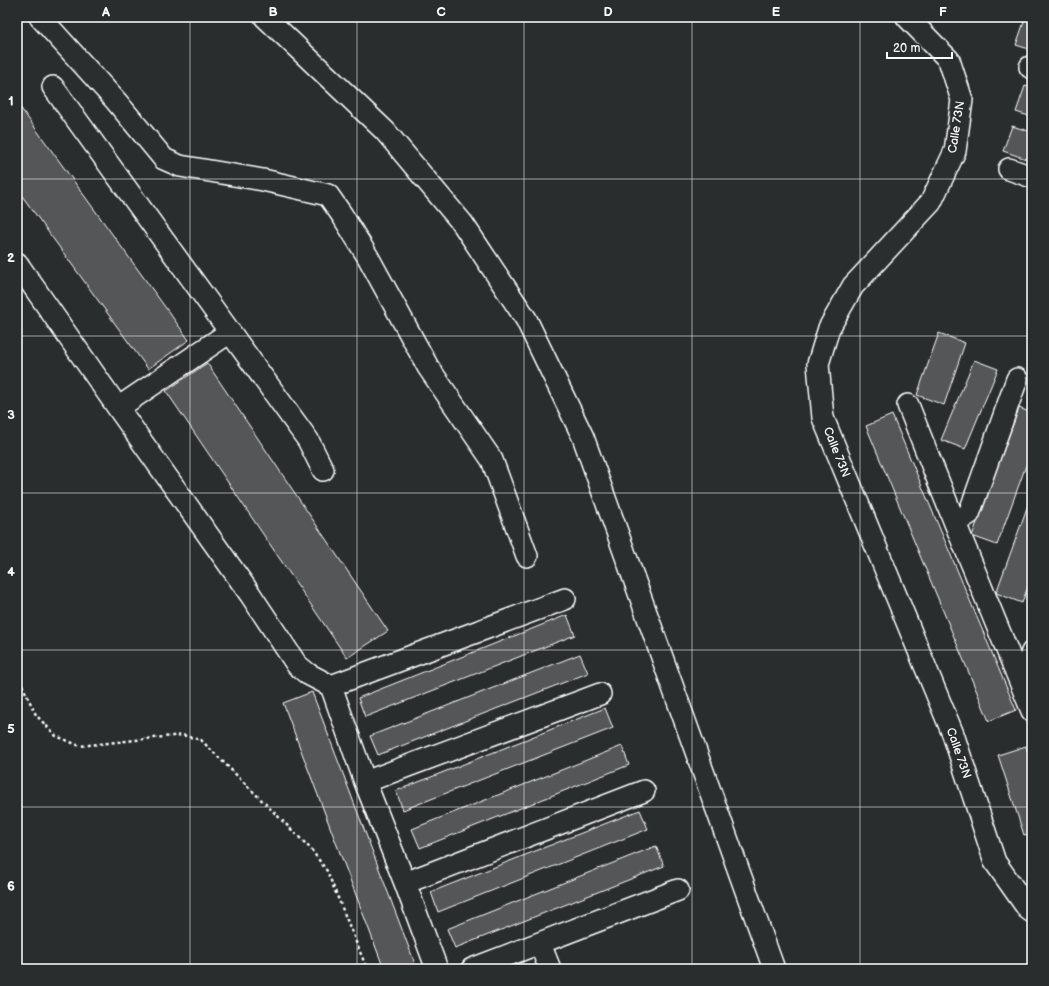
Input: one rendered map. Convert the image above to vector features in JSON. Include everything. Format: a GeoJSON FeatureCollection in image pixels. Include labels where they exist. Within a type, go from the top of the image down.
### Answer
{"type":"FeatureCollection","features":[{"type":"Feature","properties":{"kind":"street"},"geometry":{"type":"LineString","coordinates":[[40,17],[116,101],[164,159],[180,166],[263,180],[328,195],[368,257],[428,367],[492,460],[527,556]]}},
{"type":"Feature","properties":{"kind":"street"},"geometry":{"type":"LineString","coordinates":[[265,17],[385,131],[463,224],[526,319],[583,437],[774,969]]}},
{"type":"Feature","properties":{"kind":"street","name":"Calle 73N"},"geometry":{"type":"LineString","coordinates":[[907,17],[949,60],[962,100],[955,151],[931,202],[853,286],[830,328],[818,364],[823,418],[953,734],[995,862],[1028,909],[1032,912]]}},
{"type":"Feature","properties":{"kind":"street"},"geometry":{"type":"LineString","coordinates":[[53,87],[308,440],[323,470]]}},
{"type":"Feature","properties":{"kind":"street"},"geometry":{"type":"LineString","coordinates":[[1009,169],[1032,177]]}},
{"type":"Feature","properties":{"kind":"street"},"geometry":{"type":"LineString","coordinates":[[17,264],[250,594],[297,665],[308,674],[331,686],[365,782],[437,969]]}},
{"type":"Feature","properties":{"kind":"street"},"geometry":{"type":"LineString","coordinates":[[118,408],[230,332]]}},
{"type":"Feature","properties":{"kind":"street"},"geometry":{"type":"LineString","coordinates":[[955,523],[969,514],[1016,378]]}},
{"type":"Feature","properties":{"kind":"street"},"geometry":{"type":"LineString","coordinates":[[908,405],[1032,711]]}},
{"type":"Feature","properties":{"kind":"street"},"geometry":{"type":"LineString","coordinates":[[331,686],[565,599]]}},
{"type":"Feature","properties":{"kind":"street"},"geometry":{"type":"LineString","coordinates":[[1018,675],[1027,666],[1032,652]]}},
{"type":"Feature","properties":{"kind":"street"},"geometry":{"type":"LineString","coordinates":[[365,782],[600,694]]}},
{"type":"Feature","properties":{"kind":"street"},"geometry":{"type":"LineString","coordinates":[[405,883],[644,791]]}},
{"type":"Feature","properties":{"kind":"street"},"geometry":{"type":"LineString","coordinates":[[472,969],[678,890]]}},
{"type":"Feature","properties":{"kind":"street"},"geometry":{"type":"LineString","coordinates":[[540,944],[550,969]]}},
{"type":"Feature","properties":{"kind":"path"},"geometry":{"type":"LineString","coordinates":[[17,674],[36,716],[56,736],[80,746],[182,735],[201,740],[310,848],[327,871],[366,969]]}},
{"type":"Feature","properties":{"kind":"building"},"geometry":{"type":"Polygon","coordinates":[[[1025,19],[1032,21],[1032,50],[1016,45],[1025,19]]]}},
{"type":"Feature","properties":{"kind":"building"},"geometry":{"type":"Polygon","coordinates":[[[1025,86],[1032,88],[1032,117],[1016,112],[1025,86]]]}},
{"type":"Feature","properties":{"kind":"building"},"geometry":{"type":"Polygon","coordinates":[[[17,103],[189,340],[148,369],[17,189],[17,103]]]}},
{"type":"Feature","properties":{"kind":"building"},"geometry":{"type":"Polygon","coordinates":[[[1012,126],[1032,132],[1032,161],[1003,151],[1012,126]]]}},
{"type":"Feature","properties":{"kind":"building"},"geometry":{"type":"Polygon","coordinates":[[[939,333],[965,343],[944,405],[917,395],[939,333]]]}},
{"type":"Feature","properties":{"kind":"building"},"geometry":{"type":"Polygon","coordinates":[[[974,360],[998,369],[965,449],[941,440],[974,360]]]}},
{"type":"Feature","properties":{"kind":"building"},"geometry":{"type":"Polygon","coordinates":[[[207,363],[388,631],[347,658],[166,391],[207,363]]]}},
{"type":"Feature","properties":{"kind":"building"},"geometry":{"type":"Polygon","coordinates":[[[1019,408],[1032,413],[1032,449],[997,545],[972,536],[1019,408]]]}},
{"type":"Feature","properties":{"kind":"building"},"geometry":{"type":"Polygon","coordinates":[[[892,415],[1016,710],[989,721],[866,426],[892,415]]]}},
{"type":"Feature","properties":{"kind":"building"},"geometry":{"type":"Polygon","coordinates":[[[1032,494],[1032,575],[1022,603],[996,593],[1032,494]]]}},
{"type":"Feature","properties":{"kind":"building"},"geometry":{"type":"Polygon","coordinates":[[[567,615],[575,635],[365,717],[358,698],[567,615]]]}},
{"type":"Feature","properties":{"kind":"building"},"geometry":{"type":"Polygon","coordinates":[[[580,654],[588,673],[378,755],[370,736],[580,654]]]}},
{"type":"Feature","properties":{"kind":"building"},"geometry":{"type":"Polygon","coordinates":[[[312,692],[417,969],[384,969],[283,703],[312,692]]]}},
{"type":"Feature","properties":{"kind":"building"},"geometry":{"type":"Polygon","coordinates":[[[605,708],[613,728],[403,810],[396,791],[605,708]]]}},
{"type":"Feature","properties":{"kind":"building"},"geometry":{"type":"Polygon","coordinates":[[[622,746],[629,765],[420,848],[412,829],[622,746]]]}},
{"type":"Feature","properties":{"kind":"building"},"geometry":{"type":"Polygon","coordinates":[[[1026,746],[1032,765],[1032,833],[1024,835],[998,755],[1026,746]]]}},
{"type":"Feature","properties":{"kind":"building"},"geometry":{"type":"Polygon","coordinates":[[[640,810],[648,829],[438,912],[431,892],[640,810]]]}},
{"type":"Feature","properties":{"kind":"building"},"geometry":{"type":"Polygon","coordinates":[[[656,846],[664,866],[455,948],[447,929],[656,846]]]}},
{"type":"Feature","properties":{"kind":"building"},"geometry":{"type":"Polygon","coordinates":[[[519,964],[521,969],[505,969],[519,964]]]}}]}
